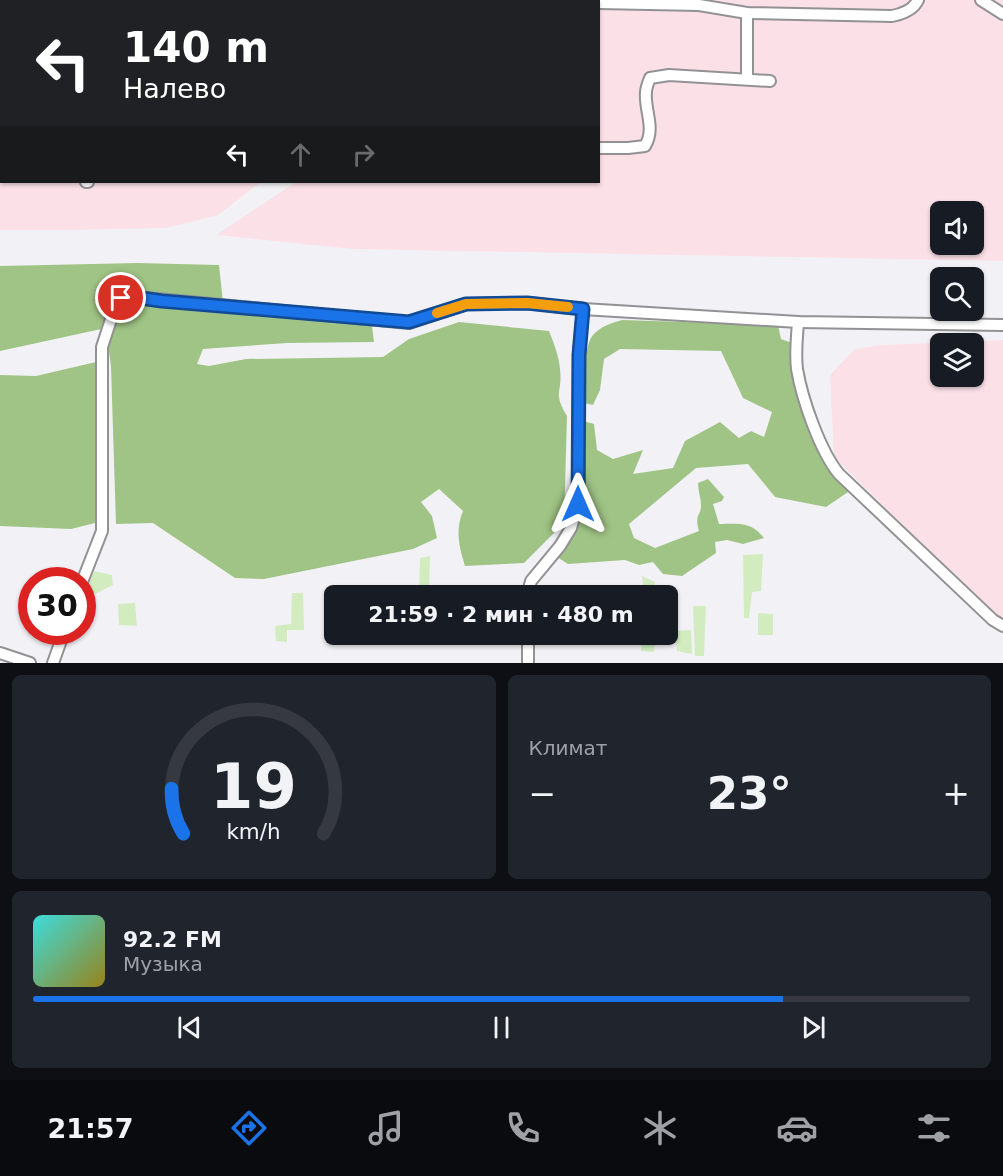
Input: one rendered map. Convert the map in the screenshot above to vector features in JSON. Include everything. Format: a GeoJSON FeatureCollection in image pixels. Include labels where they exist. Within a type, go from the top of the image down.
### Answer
{"type":"FeatureCollection","features":[{"type":"Feature","properties":{"kind":"street"},"geometry":{"type":"LineString","coordinates":[[600,3],[699,5],[747,13],[892,16],[902,14],[918,0]]}},
{"type":"Feature","properties":{"kind":"street"},"geometry":{"type":"LineString","coordinates":[[981,0],[1003,14]]}},
{"type":"Feature","properties":{"kind":"street"},"geometry":{"type":"LineString","coordinates":[[747,13],[747,79]]}},
{"type":"Feature","properties":{"kind":"street"},"geometry":{"type":"LineString","coordinates":[[600,148],[645,146],[650,138],[646,94],[650,78],[669,75],[770,81]]}},
{"type":"Feature","properties":{"kind":"street"},"geometry":{"type":"LineString","coordinates":[[88,567],[102,531],[102,347],[116,304],[126,296],[409,322],[466,304],[527,303],[583,309],[798,322],[1003,325]]}},
{"type":"Feature","properties":{"kind":"street"},"geometry":{"type":"LineString","coordinates":[[530,585],[571,528],[578,504],[579,355],[583,309]]}},
{"type":"Feature","properties":{"kind":"street"},"geometry":{"type":"LineString","coordinates":[[798,322],[797,369],[806,403],[828,461],[975,604],[1003,626]]}},
{"type":"Feature","properties":{"kind":"street"},"geometry":{"type":"LineString","coordinates":[[53,663],[59,645]]}},
{"type":"Feature","properties":{"kind":"street"},"geometry":{"type":"LineString","coordinates":[[528,645],[528,663]]}},
{"type":"Feature","properties":{"kind":"street"},"geometry":{"type":"LineString","coordinates":[[0,652],[30,663]]}},
{"type":"Feature","properties":{"kind":"shaded area"},"geometry":{"type":"Polygon","coordinates":[[[600,0],[1003,0],[1003,261],[353,249],[216,235],[294,183],[600,183],[600,0]]]}},
{"type":"Feature","properties":{"kind":"shaded area"},"geometry":{"type":"Polygon","coordinates":[[[0,183],[260,183],[218,215],[166,228],[0,230],[0,183]]]}},
{"type":"Feature","properties":{"kind":"shaded area"},"geometry":{"type":"Polygon","coordinates":[[[1003,340],[1003,618],[994,614],[834,457],[830,375],[855,349],[882,345],[930,343],[930,387],[984,387],[984,341],[1003,340]]]}},
{"type":"Feature","properties":{"kind":"green space"},"geometry":{"type":"Polygon","coordinates":[[[138,263],[219,265],[224,312],[372,326],[374,342],[287,343],[203,349],[197,364],[209,366],[246,359],[383,357],[409,339],[459,322],[549,331],[559,364],[560,402],[567,416],[564,523],[524,563],[465,566],[459,538],[459,525],[463,511],[439,489],[421,502],[432,516],[437,538],[413,549],[264,579],[235,578],[153,523],[116,524],[111,367],[106,328],[0,351],[0,266],[138,263]]]}},
{"type":"Feature","properties":{"kind":"green space"},"geometry":{"type":"Polygon","coordinates":[[[622,320],[778,325],[781,339],[792,343],[804,407],[851,490],[826,507],[775,497],[748,464],[696,468],[629,524],[634,538],[655,548],[699,531],[697,518],[701,505],[698,483],[708,479],[724,497],[722,501],[713,504],[719,524],[749,526],[764,538],[743,544],[727,540],[715,542],[716,553],[682,576],[663,574],[653,562],[639,565],[625,560],[568,564],[554,555],[573,532],[583,421],[594,424],[597,450],[613,459],[643,450],[633,474],[673,468],[685,441],[720,422],[739,438],[751,431],[764,437],[772,412],[743,398],[721,351],[620,349],[604,359],[600,390],[593,405],[584,403],[585,368],[590,341],[600,329],[622,320]]]}},
{"type":"Feature","properties":{"kind":"green space"},"geometry":{"type":"Polygon","coordinates":[[[96,362],[97,506],[95,523],[71,529],[0,526],[0,375],[36,376],[96,362]]]}},
{"type":"Feature","properties":{"kind":"green space"},"geometry":{"type":"Polygon","coordinates":[[[763,554],[761,591],[752,592],[749,618],[744,618],[743,555],[763,554]]]}},
{"type":"Feature","properties":{"kind":"green space"},"geometry":{"type":"Polygon","coordinates":[[[430,556],[429,585],[419,585],[420,558],[430,556]]]}},
{"type":"Feature","properties":{"kind":"green space"},"geometry":{"type":"Polygon","coordinates":[[[96,571],[112,575],[113,585],[96,594],[96,571]]]}},
{"type":"Feature","properties":{"kind":"green space"},"geometry":{"type":"Polygon","coordinates":[[[642,576],[655,582],[655,585],[643,585],[642,576]]]}},
{"type":"Feature","properties":{"kind":"green space"},"geometry":{"type":"Polygon","coordinates":[[[292,593],[303,593],[304,630],[287,630],[287,642],[276,641],[275,626],[291,624],[292,593]]]}},
{"type":"Feature","properties":{"kind":"green space"},"geometry":{"type":"Polygon","coordinates":[[[135,603],[137,626],[119,625],[118,604],[135,603]]]}},
{"type":"Feature","properties":{"kind":"green space"},"geometry":{"type":"Polygon","coordinates":[[[693,606],[706,606],[704,656],[695,656],[693,606]]]}},
{"type":"Feature","properties":{"kind":"green space"},"geometry":{"type":"Polygon","coordinates":[[[758,613],[773,614],[773,635],[758,635],[758,613]]]}},
{"type":"Feature","properties":{"kind":"green space"},"geometry":{"type":"Polygon","coordinates":[[[691,630],[692,654],[677,651],[678,631],[691,630]]]}},
{"type":"Feature","properties":{"kind":"green space"},"geometry":{"type":"Polygon","coordinates":[[[641,645],[655,645],[654,652],[641,651],[641,645]]]}},
{"type":"Feature","properties":{"kind":"slow traffic"},"geometry":{"type":"LineString","coordinates":[[437,313],[466,304],[527,303],[568,307]]}},
{"type":"Feature","properties":{"kind":"route"},"geometry":{"type":"LineString","coordinates":[[121,298],[126,296],[409,322],[466,304],[527,303],[583,309],[579,355],[578,504]]}}]}
